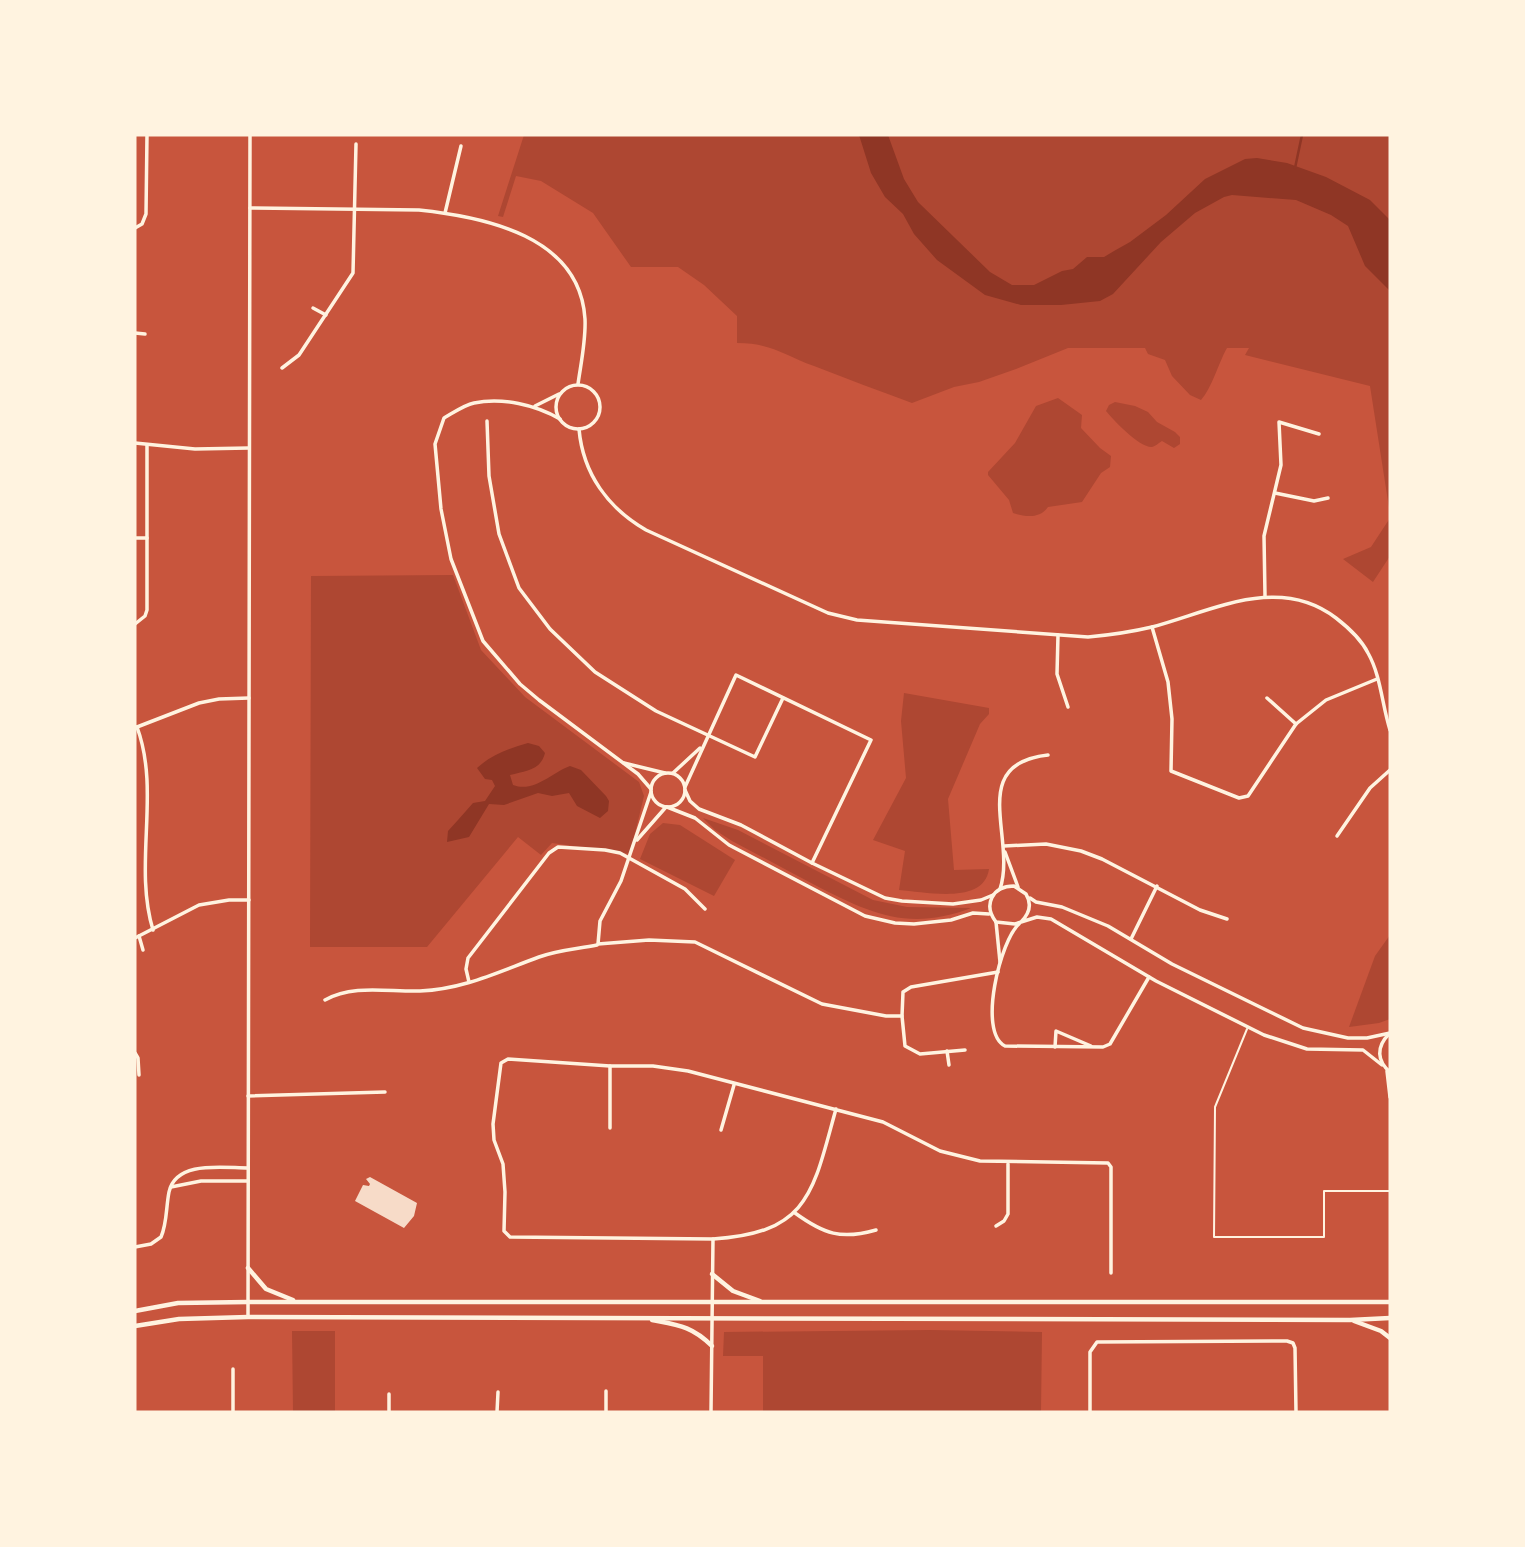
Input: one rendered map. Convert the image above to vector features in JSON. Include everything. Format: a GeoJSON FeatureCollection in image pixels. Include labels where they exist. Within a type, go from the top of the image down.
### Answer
{"type":"FeatureCollection","features":[{"type":"Feature","properties":{"kind":"main road"},"geometry":{"type":"LineString","coordinates":[[248,1268],[265,1289],[301,1302]]}},
{"type":"Feature","properties":{"kind":"main road"},"geometry":{"type":"LineString","coordinates":[[712,1274],[733,1291],[764,1302]]}},
{"type":"Feature","properties":{"kind":"main road"},"geometry":{"type":"LineString","coordinates":[[135,1311],[178,1303],[248,1302],[1390,1302]]}},
{"type":"Feature","properties":{"kind":"main road"},"geometry":{"type":"LineString","coordinates":[[135,1326],[178,1319],[248,1317],[1390,1318]]}},
{"type":"Feature","properties":{"kind":"main road"},"geometry":{"type":"LineString","coordinates":[[640,1318],[696,1331],[712,1346]]}},
{"type":"Feature","properties":{"kind":"main road"},"geometry":{"type":"LineString","coordinates":[[1350,1320],[1381,1331],[1390,1338]]}},
{"type":"Feature","properties":{"kind":"street"},"geometry":{"type":"LineString","coordinates":[[135,228],[142,224],[146,214],[146,135]]}},
{"type":"Feature","properties":{"kind":"street"},"geometry":{"type":"LineString","coordinates":[[248,1317],[250,135]]}},
{"type":"Feature","properties":{"kind":"street"},"geometry":{"type":"LineString","coordinates":[[282,368],[299,355],[353,273],[356,144]]}},
{"type":"Feature","properties":{"kind":"street"},"geometry":{"type":"LineString","coordinates":[[445,213],[461,146]]}},
{"type":"Feature","properties":{"kind":"street"},"geometry":{"type":"LineString","coordinates":[[250,208],[419,210],[496,225],[535,240],[560,260],[577,286],[585,318],[578,384]]}},
{"type":"Feature","properties":{"kind":"street"},"geometry":{"type":"LineString","coordinates":[[313,308],[326,314]]}},
{"type":"Feature","properties":{"kind":"street"},"geometry":{"type":"LineString","coordinates":[[135,333],[145,334]]}},
{"type":"Feature","properties":{"kind":"street"},"geometry":{"type":"LineString","coordinates":[[533,406],[546,402],[565,388],[578,384],[593,389],[601,401],[601,409],[595,422],[589,427],[579,429],[567,426],[560,419],[533,406],[501,402],[472,403],[444,418],[435,444],[440,509],[451,559],[483,641],[520,684],[638,774],[651,790],[654,800],[695,818],[729,845],[865,916],[914,924],[951,920],[973,913],[991,915]]}},
{"type":"Feature","properties":{"kind":"street"},"geometry":{"type":"LineString","coordinates":[[559,394],[555,408],[560,419]]}},
{"type":"Feature","properties":{"kind":"street"},"geometry":{"type":"LineString","coordinates":[[487,421],[489,475],[499,534],[519,588],[550,629],[595,672],[656,711],[755,757],[783,698]]}},
{"type":"Feature","properties":{"kind":"street"},"geometry":{"type":"LineString","coordinates":[[1265,596],[1264,536],[1281,466],[1279,422],[1319,434]]}},
{"type":"Feature","properties":{"kind":"street"},"geometry":{"type":"LineString","coordinates":[[579,429],[580,444],[589,469],[603,495],[626,519],[828,613],[858,620],[1088,637],[1152,627],[1265,596],[1308,602],[1328,611],[1348,627],[1369,654],[1390,730]]}},
{"type":"Feature","properties":{"kind":"street"},"geometry":{"type":"LineString","coordinates":[[135,443],[195,449],[249,448]]}},
{"type":"Feature","properties":{"kind":"street"},"geometry":{"type":"LineString","coordinates":[[135,624],[143,619],[146,613],[147,445]]}},
{"type":"Feature","properties":{"kind":"street"},"geometry":{"type":"LineString","coordinates":[[1275,493],[1314,501],[1328,498]]}},
{"type":"Feature","properties":{"kind":"street"},"geometry":{"type":"LineString","coordinates":[[135,538],[147,538]]}},
{"type":"Feature","properties":{"kind":"street"},"geometry":{"type":"LineString","coordinates":[[1152,627],[1168,682],[1172,719],[1171,771],[1239,798],[1248,796],[1296,724],[1326,700],[1377,678]]}},
{"type":"Feature","properties":{"kind":"street"},"geometry":{"type":"LineString","coordinates":[[1058,635],[1057,674],[1068,707]]}},
{"type":"Feature","properties":{"kind":"street"},"geometry":{"type":"LineString","coordinates":[[636,841],[666,807],[680,803],[707,736],[736,675],[871,740],[812,863]]}},
{"type":"Feature","properties":{"kind":"street"},"geometry":{"type":"LineString","coordinates":[[153,930],[146,890],[147,766],[136,727],[199,703],[249,698]]}},
{"type":"Feature","properties":{"kind":"street"},"geometry":{"type":"LineString","coordinates":[[1267,698],[1296,724]]}},
{"type":"Feature","properties":{"kind":"street"},"geometry":{"type":"LineString","coordinates":[[673,774],[693,757],[704,743]]}},
{"type":"Feature","properties":{"kind":"street"},"geometry":{"type":"LineString","coordinates":[[1001,964],[996,922],[991,915],[990,901],[999,890],[1003,879],[1004,846],[999,807],[1001,785],[1021,760],[1048,755]]}},
{"type":"Feature","properties":{"kind":"street"},"geometry":{"type":"LineString","coordinates":[[624,763],[673,774],[681,779],[690,801],[699,808],[741,825],[872,893],[902,901],[969,903],[989,897],[1009,886],[1018,888],[1036,902],[1084,915],[1172,964],[1303,1028],[1348,1038],[1367,1038],[1390,1033]]}},
{"type":"Feature","properties":{"kind":"street"},"geometry":{"type":"LineString","coordinates":[[1337,836],[1370,788],[1390,770]]}},
{"type":"Feature","properties":{"kind":"street"},"geometry":{"type":"LineString","coordinates":[[598,944],[600,920],[621,881],[651,790],[656,778],[667,773]]}},
{"type":"Feature","properties":{"kind":"street"},"geometry":{"type":"LineString","coordinates":[[1004,846],[1063,846],[1102,859],[1200,910],[1227,919]]}},
{"type":"Feature","properties":{"kind":"street"},"geometry":{"type":"LineString","coordinates":[[1004,846],[1018,888]]}},
{"type":"Feature","properties":{"kind":"street"},"geometry":{"type":"LineString","coordinates":[[469,982],[466,968],[468,958],[553,849],[560,847],[604,850],[629,856],[685,889],[705,909]]}},
{"type":"Feature","properties":{"kind":"street"},"geometry":{"type":"LineString","coordinates":[[1131,939],[1157,886]]}},
{"type":"Feature","properties":{"kind":"street"},"geometry":{"type":"LineString","coordinates":[[1026,894],[1029,899],[1029,912],[1011,930],[998,972],[991,1016],[993,1030],[1000,1044],[1055,1047],[1103,1047],[1110,1044],[1149,977]]}},
{"type":"Feature","properties":{"kind":"street"},"geometry":{"type":"LineString","coordinates":[[143,950],[137,937],[199,905],[248,900]]}},
{"type":"Feature","properties":{"kind":"street"},"geometry":{"type":"LineString","coordinates":[[996,922],[1009,925],[1037,917],[1051,919],[1149,977],[1248,1027],[1307,1049],[1363,1050],[1389,1072],[1390,1097]]}},
{"type":"Feature","properties":{"kind":"street"},"geometry":{"type":"LineString","coordinates":[[325,1000],[342,992],[443,989],[488,978],[559,950],[649,940],[695,943],[822,1004],[886,1016],[902,1016]]}},
{"type":"Feature","properties":{"kind":"street"},"geometry":{"type":"LineString","coordinates":[[965,1050],[920,1054],[905,1046],[903,992],[911,987],[998,972]]}},
{"type":"Feature","properties":{"kind":"street"},"geometry":{"type":"LineString","coordinates":[[1055,1047],[1056,1031],[1092,1047]]}},
{"type":"Feature","properties":{"kind":"street"},"geometry":{"type":"LineString","coordinates":[[1382,1065],[1379,1051],[1390,1033]]}},
{"type":"Feature","properties":{"kind":"street"},"geometry":{"type":"LineString","coordinates":[[947,1051],[948,1065]]}},
{"type":"Feature","properties":{"kind":"street"},"geometry":{"type":"LineString","coordinates":[[135,1053],[139,1075]]}},
{"type":"Feature","properties":{"kind":"street"},"geometry":{"type":"LineString","coordinates":[[836,1109],[810,1194],[795,1213],[769,1230],[743,1237],[713,1239],[510,1237],[504,1231],[503,1164],[494,1140],[493,1124],[501,1063],[653,1066],[686,1071],[836,1109],[883,1122],[940,1151],[980,1161],[1096,1162],[1110,1165],[1111,1273]]}},
{"type":"Feature","properties":{"kind":"street"},"geometry":{"type":"LineString","coordinates":[[610,1066],[610,1128]]}},
{"type":"Feature","properties":{"kind":"street"},"geometry":{"type":"LineString","coordinates":[[721,1130],[734,1084]]}},
{"type":"Feature","properties":{"kind":"street"},"geometry":{"type":"LineString","coordinates":[[248,1096],[385,1092]]}},
{"type":"Feature","properties":{"kind":"street"},"geometry":{"type":"LineString","coordinates":[[996,1226],[1004,1222],[1008,1214],[1008,1163]]}},
{"type":"Feature","properties":{"kind":"street"},"geometry":{"type":"LineString","coordinates":[[135,1247],[151,1244],[161,1237],[171,1187],[178,1176],[190,1170],[248,1168]]}},
{"type":"Feature","properties":{"kind":"street"},"geometry":{"type":"LineString","coordinates":[[171,1187],[201,1181],[248,1181]]}},
{"type":"Feature","properties":{"kind":"street"},"geometry":{"type":"LineString","coordinates":[[795,1213],[814,1227],[844,1237],[876,1230]]}},
{"type":"Feature","properties":{"kind":"street"},"geometry":{"type":"LineString","coordinates":[[711,1412],[713,1239]]}},
{"type":"Feature","properties":{"kind":"street"},"geometry":{"type":"LineString","coordinates":[[1090,1412],[1090,1352],[1097,1342],[1274,1341],[1290,1342],[1296,1348],[1296,1412]]}},
{"type":"Feature","properties":{"kind":"street"},"geometry":{"type":"LineString","coordinates":[[233,1369],[233,1412]]}},
{"type":"Feature","properties":{"kind":"street"},"geometry":{"type":"LineString","coordinates":[[606,1391],[606,1412]]}},
{"type":"Feature","properties":{"kind":"street"},"geometry":{"type":"LineString","coordinates":[[497,1412],[498,1392]]}},
{"type":"Feature","properties":{"kind":"street"},"geometry":{"type":"LineString","coordinates":[[390,1394],[390,1412]]}},
{"type":"Feature","properties":{"kind":"lane"},"geometry":{"type":"LineString","coordinates":[[1248,1027],[1214,1107],[1214,1237],[1324,1237],[1324,1191],[1390,1191]]}},
{"type":"Feature","properties":{"kind":"shaded area"},"geometry":{"type":"Polygon","coordinates":[[[524,135],[1390,135],[1390,514],[1370,386],[1245,355],[1249,348],[1227,348],[1201,400],[1190,395],[1172,376],[1165,360],[1148,354],[1145,348],[1068,348],[1016,369],[979,382],[954,387],[912,403],[768,347],[737,343],[737,316],[704,285],[678,267],[631,267],[593,213],[541,181],[516,176],[503,217],[498,216],[524,135]]]}},
{"type":"Feature","properties":{"kind":"shaded area"},"geometry":{"type":"Polygon","coordinates":[[[859,135],[888,135],[904,179],[918,202],[990,272],[1012,285],[1034,285],[1062,271],[1073,269],[1087,257],[1104,257],[1130,242],[1166,215],[1205,179],[1245,159],[1257,158],[1287,163],[1326,177],[1370,200],[1390,220],[1390,291],[1365,266],[1348,226],[1331,215],[1296,200],[1232,195],[1195,213],[1161,242],[1113,294],[1100,301],[1021,305],[985,295],[937,260],[914,234],[903,214],[885,197],[871,173],[859,135]]]}},
{"type":"Feature","properties":{"kind":"shaded area"},"geometry":{"type":"Polygon","coordinates":[[[1058,398],[1082,415],[1081,428],[1111,456],[1110,467],[1101,473],[1082,502],[1048,507],[1041,514],[1032,516],[1013,513],[1009,500],[988,472],[1015,443],[1036,406],[1058,398]]]}},
{"type":"Feature","properties":{"kind":"shaded area"},"geometry":{"type":"Polygon","coordinates":[[[1115,402],[1148,412],[1157,422],[1180,437],[1180,444],[1174,448],[1162,441],[1152,447],[1141,443],[1120,427],[1106,411],[1109,405],[1115,402]]]}},
{"type":"Feature","properties":{"kind":"shaded area"},"geometry":{"type":"Polygon","coordinates":[[[1390,518],[1390,556],[1373,582],[1343,559],[1371,547],[1390,518]]]}},
{"type":"Feature","properties":{"kind":"shaded area"},"geometry":{"type":"Polygon","coordinates":[[[453,575],[481,650],[525,697],[639,782],[644,796],[630,854],[552,843],[541,855],[518,837],[427,947],[310,947],[311,576],[453,575]]]}},
{"type":"Feature","properties":{"kind":"shaded area"},"geometry":{"type":"Polygon","coordinates":[[[904,693],[989,708],[989,714],[980,724],[948,799],[954,870],[989,869],[985,880],[977,888],[966,892],[938,894],[899,890],[905,851],[873,840],[906,778],[901,721],[904,693]]]}},
{"type":"Feature","properties":{"kind":"shaded area"},"geometry":{"type":"Polygon","coordinates":[[[528,743],[539,746],[545,753],[543,759],[532,769],[510,775],[513,785],[521,787],[535,784],[570,766],[581,770],[606,796],[609,801],[608,811],[600,818],[577,806],[569,793],[552,796],[538,793],[504,805],[489,804],[469,837],[447,842],[448,831],[473,803],[485,801],[495,786],[492,780],[485,779],[477,768],[501,752],[528,743]]]}},
{"type":"Feature","properties":{"kind":"shaded area"},"geometry":{"type":"Polygon","coordinates":[[[703,818],[738,830],[873,900],[907,907],[971,908],[948,915],[908,919],[871,911],[732,841],[703,818]]]}},
{"type":"Feature","properties":{"kind":"shaded area"},"geometry":{"type":"Polygon","coordinates":[[[663,823],[680,825],[735,860],[714,896],[640,859],[650,834],[663,823]]]}},
{"type":"Feature","properties":{"kind":"shaded area"},"geometry":{"type":"Polygon","coordinates":[[[1390,935],[1390,1019],[1349,1027],[1375,956],[1390,935]]]}},
{"type":"Feature","properties":{"kind":"shaded area"},"geometry":{"type":"Polygon","coordinates":[[[292,1331],[335,1331],[335,1412],[293,1412],[292,1331]]]}},
{"type":"Feature","properties":{"kind":"shaded area"},"geometry":{"type":"Polygon","coordinates":[[[724,1332],[1042,1332],[1041,1412],[763,1412],[763,1356],[723,1356],[724,1332]]]}},
{"type":"Feature","properties":{"kind":"building"},"geometry":{"type":"Polygon","coordinates":[[[370,1177],[417,1203],[414,1216],[404,1228],[355,1201],[363,1185],[369,1186],[366,1179],[370,1177]]]}},
{"type":"Feature","properties":{"kind":"waterway"},"geometry":{"type":"LineString","coordinates":[[1295,168],[1302,135]]}}]}
